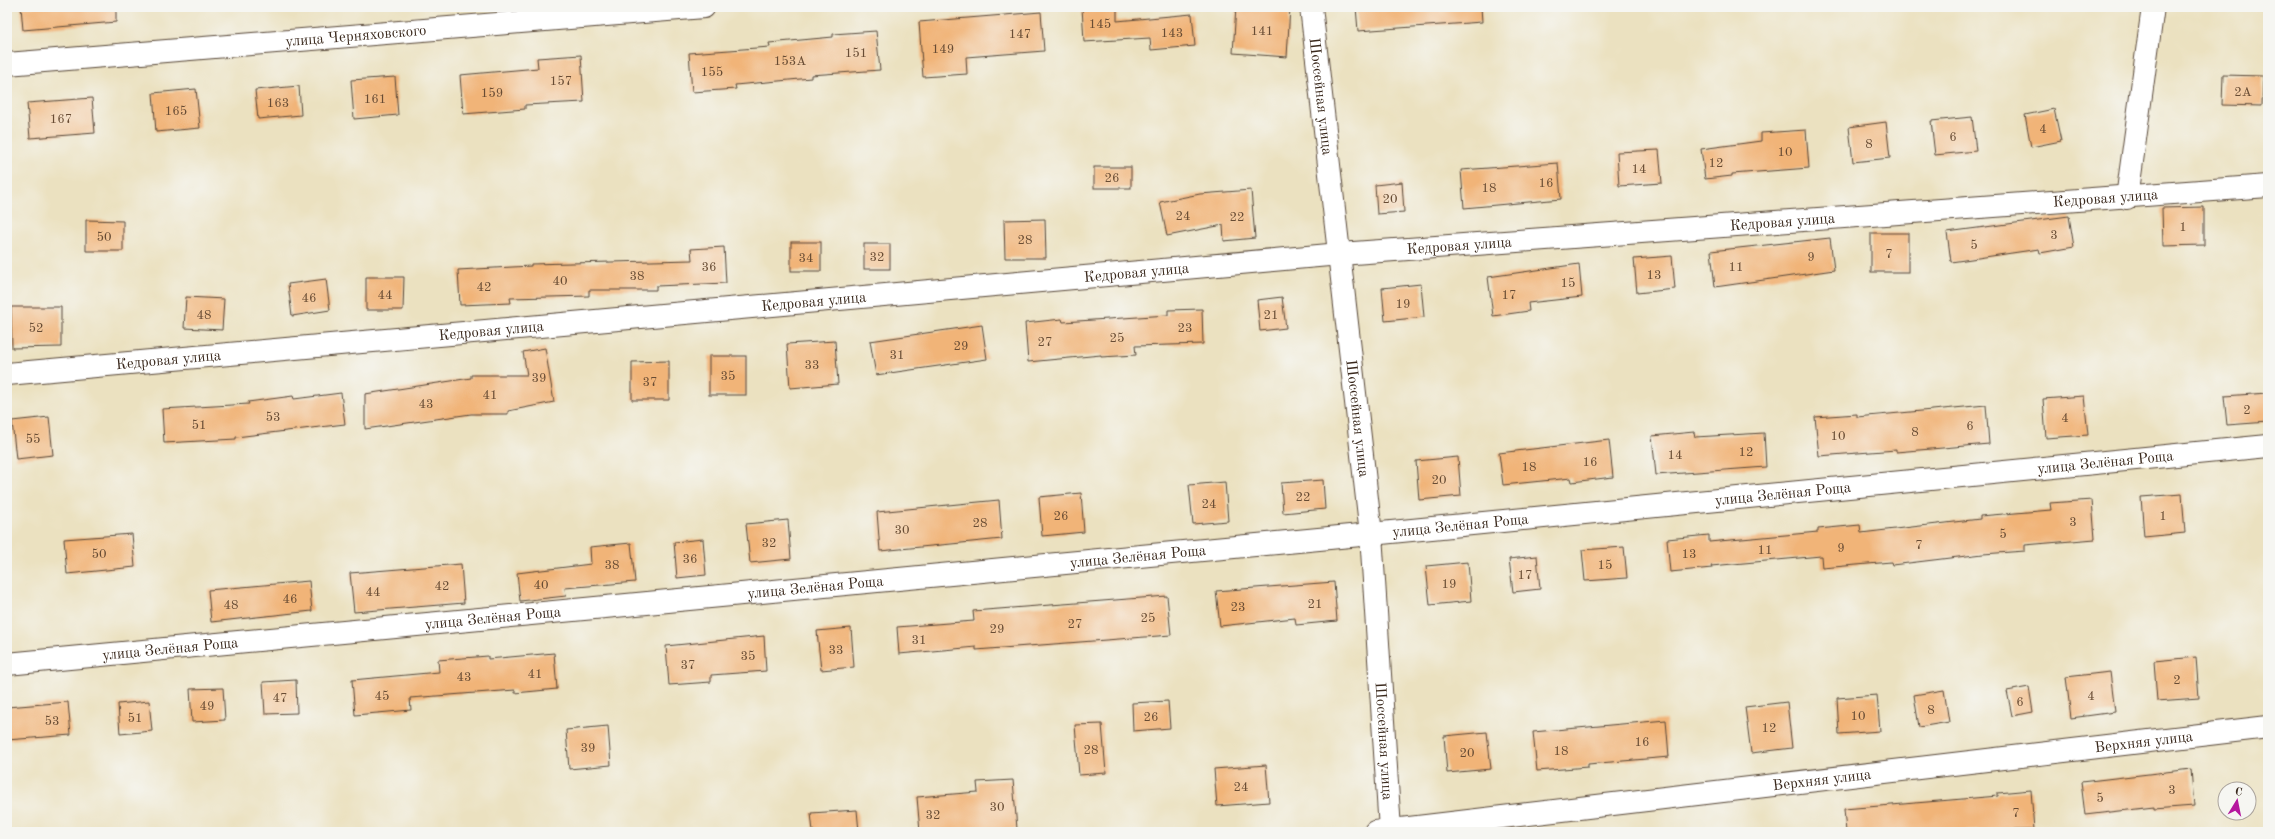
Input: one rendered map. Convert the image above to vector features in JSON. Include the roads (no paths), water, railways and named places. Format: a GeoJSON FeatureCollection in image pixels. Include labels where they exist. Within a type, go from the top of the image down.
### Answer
{"type":"FeatureCollection","features":[{"type":"Feature","properties":{"kind":"street","name":"улица Черняховского"},"geometry":{"type":"LineString","coordinates":[[7,64],[704,7]]}},
{"type":"Feature","properties":{"kind":"street","name":"Шоссейная улица"},"geometry":{"type":"LineString","coordinates":[[1311,7],[1371,534],[1383,831]]}},
{"type":"Feature","properties":{"kind":"street"},"geometry":{"type":"LineString","coordinates":[[2127,198],[2153,7]]}},
{"type":"Feature","properties":{"kind":"street","name":"Кедровая улица"},"geometry":{"type":"LineString","coordinates":[[7,374],[1340,254],[2127,198],[2268,186]]}},
{"type":"Feature","properties":{"kind":"street","name":"улица Зелёная Роща"},"geometry":{"type":"LineString","coordinates":[[7,664],[1371,534],[2268,446]]}},
{"type":"Feature","properties":{"kind":"street","name":"Верхняя улица"},"geometry":{"type":"LineString","coordinates":[[1383,831],[2268,727]]}}]}
